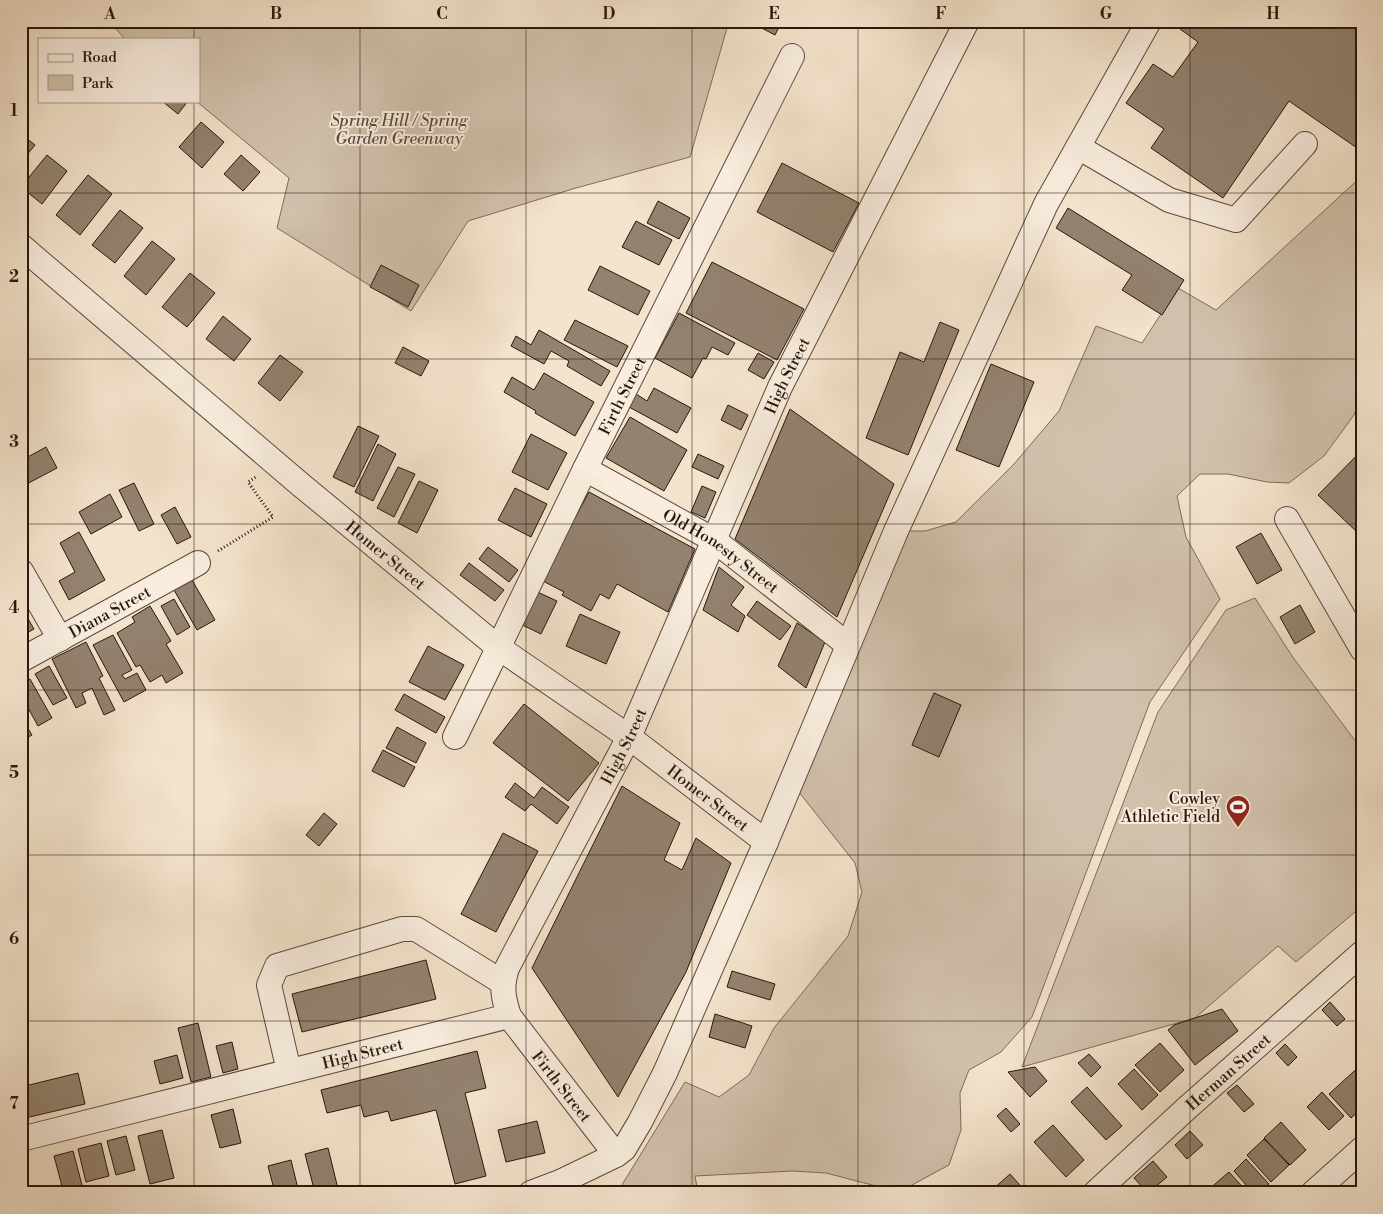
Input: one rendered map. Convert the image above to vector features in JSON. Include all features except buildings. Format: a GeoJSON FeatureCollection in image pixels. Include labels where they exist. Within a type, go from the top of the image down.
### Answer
{"type":"FeatureCollection","features":[{"type":"Feature","properties":{"kind":"street","name":"High Street"},"geometry":{"type":"LineString","coordinates":[[502,982],[507,968],[629,737],[780,387],[967,21]]}},
{"type":"Feature","properties":{"kind":"street"},"geometry":{"type":"LineString","coordinates":[[530,1193],[560,1182],[616,1156],[624,1149],[640,1122],[665,1073],[766,842],[896,531],[1046,204],[1149,21]]}},
{"type":"Feature","properties":{"kind":"street","name":"Firth Street"},"geometry":{"type":"LineString","coordinates":[[455,737],[585,469],[792,56]]}},
{"type":"Feature","properties":{"kind":"street"},"geometry":{"type":"LineString","coordinates":[[1078,148],[1170,200],[1236,220],[1305,144]]}},
{"type":"Feature","properties":{"kind":"street","name":"Homer Street"},"geometry":{"type":"LineString","coordinates":[[21,246],[306,490],[499,648],[629,737],[766,842]]}},
{"type":"Feature","properties":{"kind":"street","name":"Old Honesty Street"},"geometry":{"type":"LineString","coordinates":[[585,469],[714,540],[848,645]]}},
{"type":"Feature","properties":{"kind":"street"},"geometry":{"type":"LineString","coordinates":[[1287,520],[1359,638]]}},
{"type":"Feature","properties":{"kind":"street","name":"Diana Street"},"geometry":{"type":"LineString","coordinates":[[21,660],[198,563]]}},
{"type":"Feature","properties":{"kind":"street"},"geometry":{"type":"LineString","coordinates":[[21,571],[60,639]]}},
{"type":"Feature","properties":{"kind":"street"},"geometry":{"type":"LineString","coordinates":[[289,1071],[269,985],[277,966],[402,929],[416,929],[502,982],[508,1016]]}},
{"type":"Feature","properties":{"kind":"street","name":"Herman Street"},"geometry":{"type":"LineString","coordinates":[[1095,1193],[1187,1108],[1362,953]]}},
{"type":"Feature","properties":{"kind":"street","name":"High Street"},"geometry":{"type":"LineString","coordinates":[[21,1139],[508,1016]]}},
{"type":"Feature","properties":{"kind":"street","name":"Firth Street"},"geometry":{"type":"LineString","coordinates":[[508,1016],[616,1156]]}},
{"type":"Feature","properties":{"kind":"street"},"geometry":{"type":"LineString","coordinates":[[1313,1193],[1362,1149]]}},
{"type":"Feature","properties":{"kind":"path"},"geometry":{"type":"LineString","coordinates":[[198,563],[272,517],[248,482],[262,473]]}},
{"type":"Feature","properties":{"kind":"path"},"geometry":{"type":"LineString","coordinates":[[21,1160],[30,1193]]}},
{"type":"Feature","properties":{"kind":"green space","name":"Spring Hill / Spring Garden Greenway"},"geometry":{"type":"Polygon","coordinates":[[[109,21],[729,21],[690,157],[576,188],[468,221],[411,311],[277,228],[289,178],[197,102],[200,102],[200,38],[124,38],[109,21]]]}},
{"type":"Feature","properties":{"kind":"green space"},"geometry":{"type":"Polygon","coordinates":[[[1362,176],[1362,393],[1354,415],[1324,456],[1289,483],[1267,482],[1228,474],[1200,474],[1177,496],[1186,537],[1220,599],[1150,702],[1032,1017],[1001,1052],[969,1070],[960,1093],[961,1130],[949,1165],[899,1192],[826,1173],[793,1171],[695,1176],[698,1193],[617,1193],[685,1082],[719,1097],[749,1075],[774,1028],[848,936],[862,892],[855,863],[791,782],[896,531],[925,531],[956,522],[1014,464],[1059,411],[1096,326],[1142,343],[1178,288],[1216,310],[1362,176]]]}},
{"type":"Feature","properties":{"kind":"green space","name":"Cowley Athletic Field"},"geometry":{"type":"Polygon","coordinates":[[[1255,598],[1292,656],[1362,750],[1362,906],[1296,962],[1278,946],[1195,1018],[1022,1067],[1158,712],[1226,610],[1255,598]]]}},
{"type":"Feature","properties":{"kind":"place","name":"Cowley Athletic Field"},"geometry":{"type":"Point","coordinates":[1238,828]}}]}
